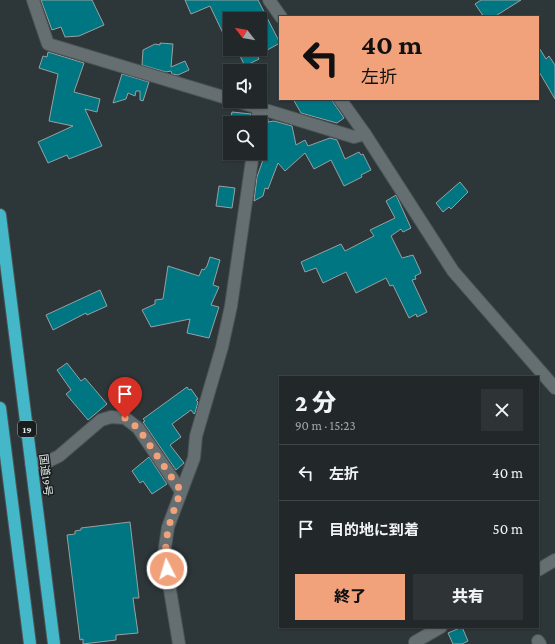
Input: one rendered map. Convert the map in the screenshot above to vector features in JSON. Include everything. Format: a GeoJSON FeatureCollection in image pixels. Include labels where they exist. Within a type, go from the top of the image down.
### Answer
{"type":"FeatureCollection","features":[{"type":"Feature","properties":{"kind":"highway","name":"国道19号"},"geometry":{"type":"LineString","coordinates":[[0,215],[54,644]]}},
{"type":"Feature","properties":{"kind":"highway","name":"19"},"geometry":{"type":"LineString","coordinates":[[0,408],[30,644]]}},
{"type":"Feature","properties":{"kind":"street"},"geometry":{"type":"LineString","coordinates":[[33,0],[48,44],[223,97]]}},
{"type":"Feature","properties":{"kind":"street"},"geometry":{"type":"LineString","coordinates":[[269,0],[280,16]]}},
{"type":"Feature","properties":{"kind":"street"},"geometry":{"type":"LineString","coordinates":[[341,100],[365,134],[453,272],[555,388]]}},
{"type":"Feature","properties":{"kind":"street"},"geometry":{"type":"LineString","coordinates":[[258,116],[259,108],[354,137],[365,134]]}},
{"type":"Feature","properties":{"kind":"street"},"geometry":{"type":"LineString","coordinates":[[179,644],[164,554],[168,527],[194,458],[196,436],[222,347],[231,306],[252,160]]}},
{"type":"Feature","properties":{"kind":"street"},"geometry":{"type":"LineString","coordinates":[[31,463],[49,461],[59,456],[101,420],[111,417],[125,418],[138,428],[181,491]]}},
{"type":"Feature","properties":{"kind":"street"},"geometry":{"type":"LineString","coordinates":[[539,569],[555,560]]}},
{"type":"Feature","properties":{"kind":"street"},"geometry":{"type":"LineString","coordinates":[[415,642],[439,628]]}},
{"type":"Feature","properties":{"kind":"building"},"geometry":{"type":"Polygon","coordinates":[[[41,0],[92,0],[104,25],[79,36],[65,37],[61,27],[52,30],[41,0]]]}},
{"type":"Feature","properties":{"kind":"building"},"geometry":{"type":"Polygon","coordinates":[[[185,0],[258,0],[264,12],[223,12],[223,33],[210,6],[191,14],[185,0]]]}},
{"type":"Feature","properties":{"kind":"building"},"geometry":{"type":"Polygon","coordinates":[[[481,0],[521,0],[496,16],[483,16],[475,4],[481,0]]]}},
{"type":"Feature","properties":{"kind":"building"},"geometry":{"type":"Polygon","coordinates":[[[267,18],[279,41],[279,44],[267,50],[267,18]]]}},
{"type":"Feature","properties":{"kind":"building"},"geometry":{"type":"Polygon","coordinates":[[[160,43],[173,44],[171,67],[185,61],[189,70],[178,75],[172,74],[171,71],[166,72],[142,65],[143,50],[155,44],[160,45],[160,43]]]}},
{"type":"Feature","properties":{"kind":"building"},"geometry":{"type":"Polygon","coordinates":[[[539,48],[546,59],[549,56],[555,65],[555,99],[539,72],[539,48]]]}},
{"type":"Feature","properties":{"kind":"building"},"geometry":{"type":"Polygon","coordinates":[[[48,52],[84,63],[74,92],[100,99],[97,112],[85,109],[102,146],[69,159],[67,155],[48,163],[38,142],[73,126],[49,121],[58,74],[39,68],[43,56],[47,57],[48,52]]]}},
{"type":"Feature","properties":{"kind":"building"},"geometry":{"type":"Polygon","coordinates":[[[240,56],[257,56],[259,59],[249,64],[244,64],[240,56]]]}},
{"type":"Feature","properties":{"kind":"building"},"geometry":{"type":"Polygon","coordinates":[[[122,74],[149,82],[143,101],[140,100],[140,91],[136,91],[135,96],[128,93],[126,99],[113,103],[122,74]]]}},
{"type":"Feature","properties":{"kind":"building"},"geometry":{"type":"Polygon","coordinates":[[[294,100],[332,100],[344,118],[337,123],[301,113],[294,100]]]}},
{"type":"Feature","properties":{"kind":"building"},"geometry":{"type":"Polygon","coordinates":[[[232,112],[251,114],[251,116],[231,116],[232,112]]]}},
{"type":"Feature","properties":{"kind":"building"},"geometry":{"type":"Polygon","coordinates":[[[267,119],[268,122],[274,121],[292,126],[296,145],[305,140],[308,146],[330,138],[337,140],[345,159],[359,152],[361,155],[363,154],[371,170],[361,175],[362,177],[344,186],[331,160],[314,169],[305,153],[285,171],[278,163],[268,189],[265,188],[263,196],[254,201],[257,177],[263,160],[267,160],[267,119]]]}},
{"type":"Feature","properties":{"kind":"building"},"geometry":{"type":"Polygon","coordinates":[[[460,182],[468,192],[451,209],[449,207],[443,212],[436,203],[460,182]]]}},
{"type":"Feature","properties":{"kind":"building"},"geometry":{"type":"Polygon","coordinates":[[[219,186],[235,188],[232,208],[216,206],[219,186]]]}},
{"type":"Feature","properties":{"kind":"building"},"geometry":{"type":"Polygon","coordinates":[[[396,195],[411,228],[403,232],[401,229],[391,236],[402,258],[413,255],[421,273],[415,276],[416,279],[412,280],[427,312],[417,317],[416,314],[409,318],[393,285],[390,286],[386,278],[356,293],[346,272],[323,283],[316,268],[305,272],[301,262],[341,244],[345,251],[374,236],[370,230],[395,218],[386,201],[396,195]]]}},
{"type":"Feature","properties":{"kind":"building"},"geometry":{"type":"Polygon","coordinates":[[[210,257],[220,260],[213,285],[219,287],[211,305],[219,307],[209,338],[187,333],[190,319],[151,327],[142,310],[155,304],[155,300],[163,299],[168,266],[199,276],[202,269],[204,270],[207,266],[210,257]]]}},
{"type":"Feature","properties":{"kind":"building"},"geometry":{"type":"Polygon","coordinates":[[[100,290],[107,306],[87,315],[86,313],[53,330],[46,315],[100,290]]]}},
{"type":"Feature","properties":{"kind":"building"},"geometry":{"type":"Polygon","coordinates":[[[67,363],[81,381],[85,378],[107,404],[88,420],[66,394],[71,390],[57,370],[67,363]]]}},
{"type":"Feature","properties":{"kind":"building"},"geometry":{"type":"Polygon","coordinates":[[[187,387],[189,390],[191,389],[198,399],[196,400],[198,402],[194,414],[191,410],[172,424],[181,437],[170,445],[184,463],[176,470],[143,422],[145,421],[143,419],[187,387]]]}},
{"type":"Feature","properties":{"kind":"building"},"geometry":{"type":"Polygon","coordinates":[[[149,457],[167,484],[152,494],[143,481],[140,483],[132,471],[149,457]]]}},
{"type":"Feature","properties":{"kind":"building"},"geometry":{"type":"Polygon","coordinates":[[[130,522],[139,598],[133,598],[138,633],[116,635],[116,640],[83,644],[83,639],[80,640],[67,535],[75,534],[75,531],[81,530],[81,528],[130,522]]]}},
{"type":"Feature","properties":{"kind":"building"},"geometry":{"type":"Polygon","coordinates":[[[462,628],[468,641],[462,644],[453,644],[448,633],[462,628]]]}},
{"type":"Feature","properties":{"kind":"route"},"geometry":{"type":"LineString","coordinates":[[125,418],[138,428],[181,491],[168,527],[164,554],[167,569]]}}]}
